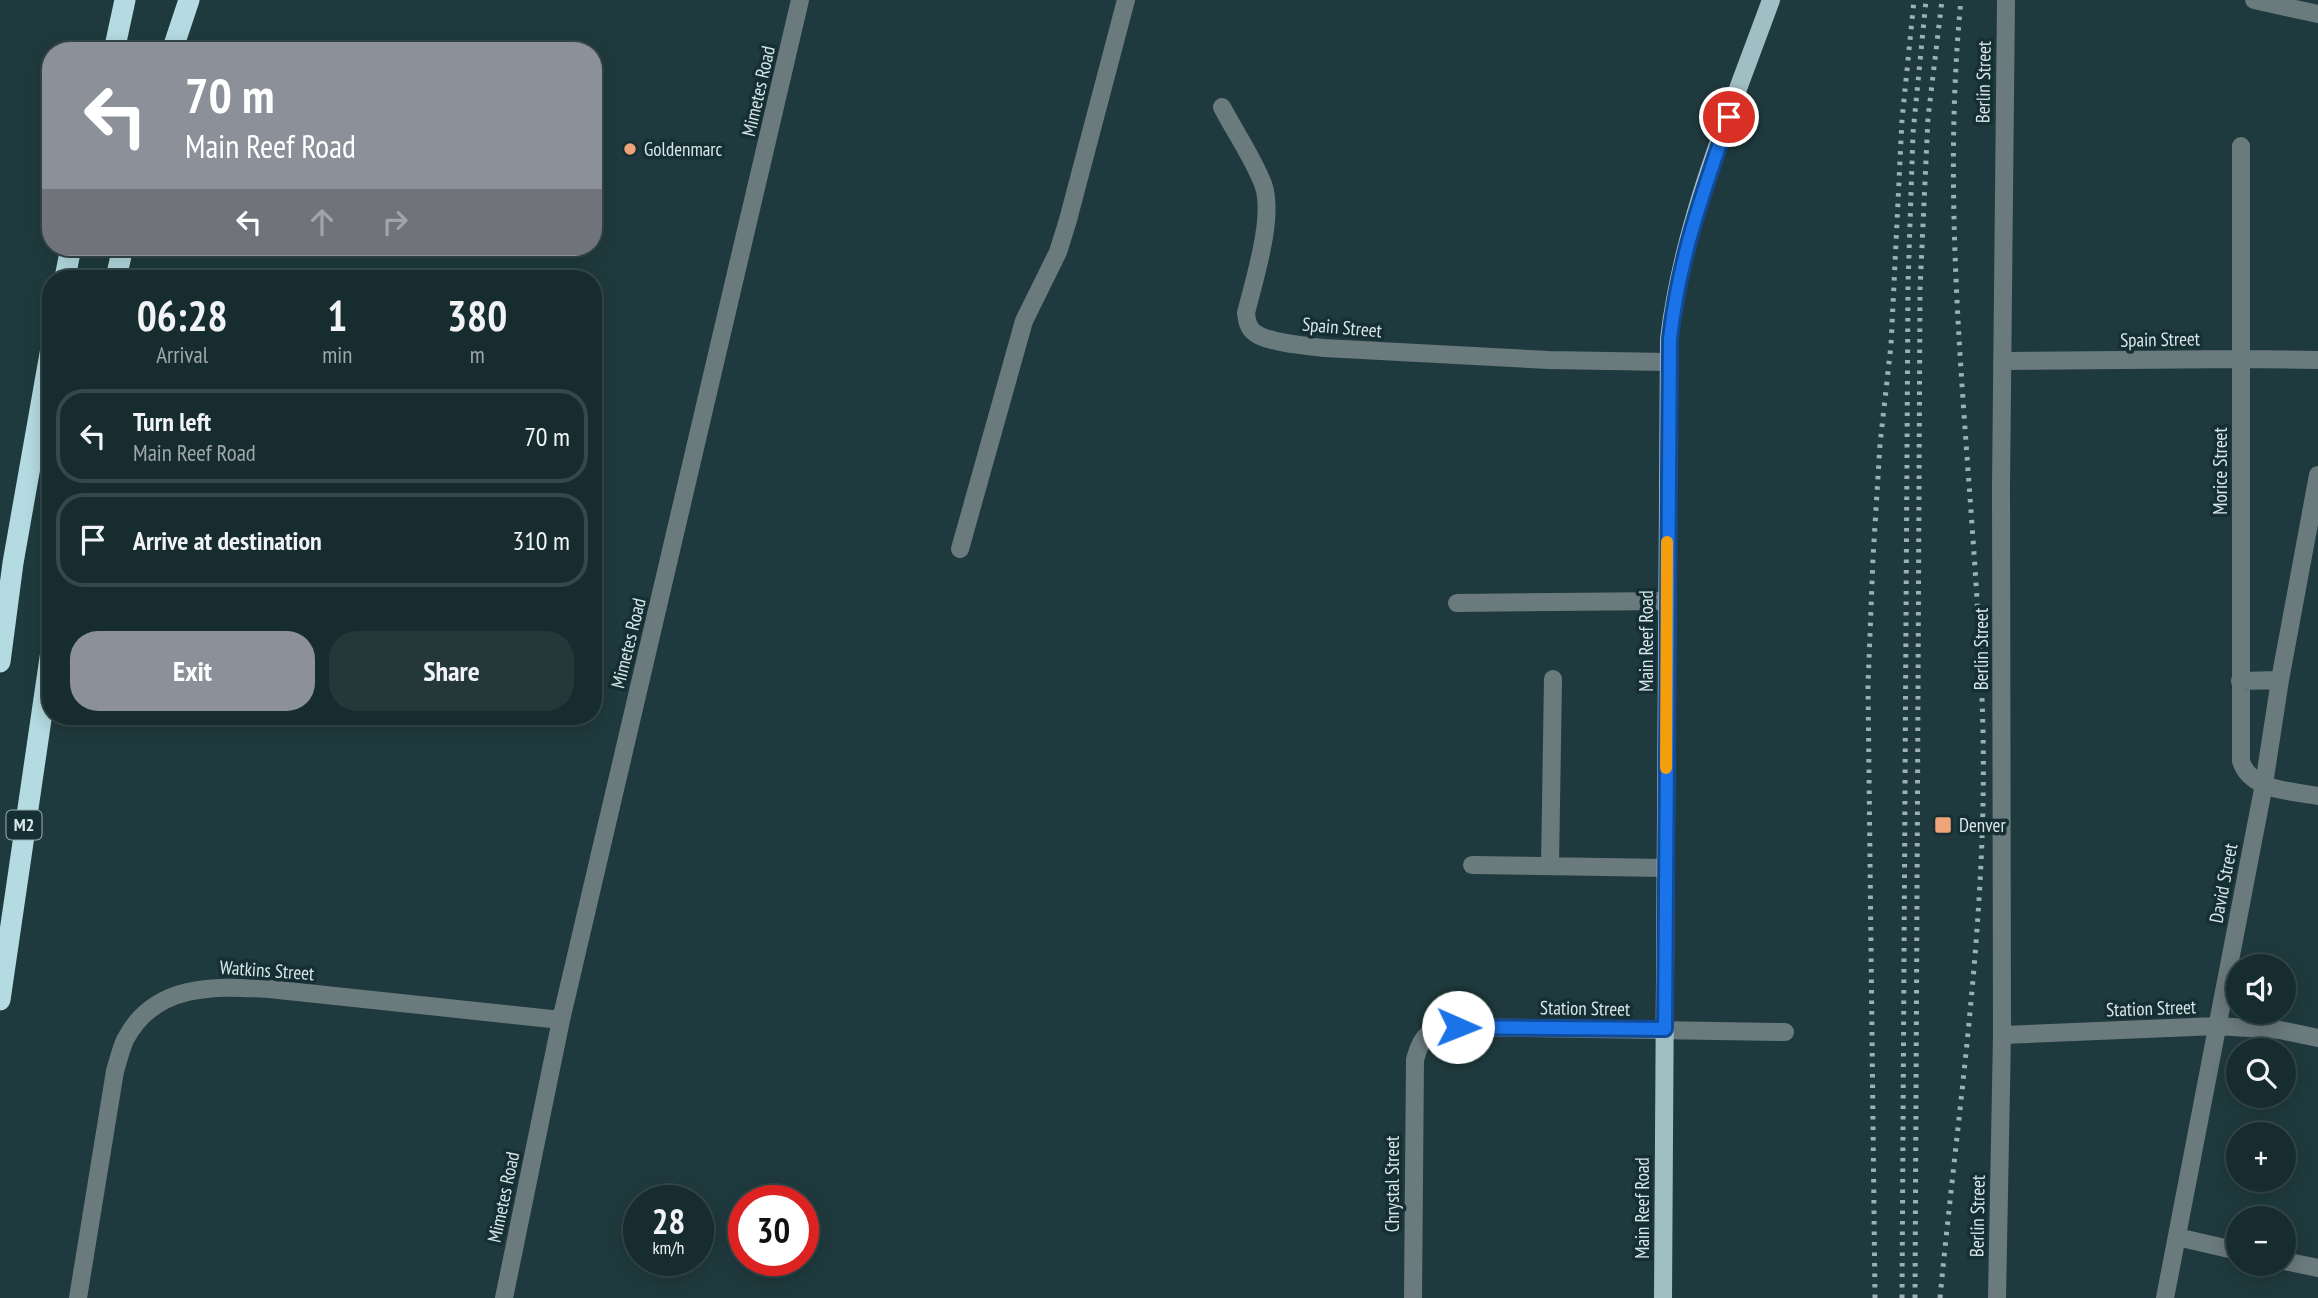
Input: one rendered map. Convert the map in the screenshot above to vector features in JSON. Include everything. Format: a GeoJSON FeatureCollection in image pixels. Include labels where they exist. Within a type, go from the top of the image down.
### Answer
{"type":"FeatureCollection","features":[{"type":"Feature","properties":{"kind":"highway"},"geometry":{"type":"LineString","coordinates":[[116,42],[125,0]]}},
{"type":"Feature","properties":{"kind":"highway"},"geometry":{"type":"LineString","coordinates":[[167,42],[177,0]]}},
{"type":"Feature","properties":{"kind":"highway"},"geometry":{"type":"LineString","coordinates":[[175,42],[189,0]]}},
{"type":"Feature","properties":{"kind":"highway"},"geometry":{"type":"LineString","coordinates":[[0,662],[42,400]]}},
{"type":"Feature","properties":{"kind":"highway","name":"M2"},"geometry":{"type":"LineString","coordinates":[[0,1000],[42,713]]}},
{"type":"Feature","properties":{"kind":"main road","name":"Main Reef Road"},"geometry":{"type":"LineString","coordinates":[[1663,1298],[1668,362],[1673,308],[1691,227],[1771,0]]}},
{"type":"Feature","properties":{"kind":"street","name":"Mimetes Road"},"geometry":{"type":"LineString","coordinates":[[504,1298],[561,1020],[800,0]]}},
{"type":"Feature","properties":{"kind":"street"},"geometry":{"type":"LineString","coordinates":[[960,549],[1024,321],[1058,252],[1068,220],[1126,0]]}},
{"type":"Feature","properties":{"kind":"street","name":"Berlin Street"},"geometry":{"type":"LineString","coordinates":[[1997,1298],[2002,1035],[2002,361],[2006,0]]}},
{"type":"Feature","properties":{"kind":"street"},"geometry":{"type":"LineString","coordinates":[[2254,0],[2318,15]]}},
{"type":"Feature","properties":{"kind":"street","name":"Spain Street"},"geometry":{"type":"LineString","coordinates":[[1222,107],[1264,186],[1267,201],[1267,221],[1246,313],[1248,326],[1255,333],[1296,344],[1356,351],[1549,360],[1668,362]]}},
{"type":"Feature","properties":{"kind":"street","name":"Morice Street"},"geometry":{"type":"LineString","coordinates":[[2241,146],[2241,761],[2250,777],[2264,785]]}},
{"type":"Feature","properties":{"kind":"street","name":"Spain Street"},"geometry":{"type":"LineString","coordinates":[[2002,361],[2318,360]]}},
{"type":"Feature","properties":{"kind":"street","name":"David Street"},"geometry":{"type":"LineString","coordinates":[[2165,1298],[2264,785],[2280,680],[2318,475]]}},
{"type":"Feature","properties":{"kind":"street"},"geometry":{"type":"LineString","coordinates":[[1457,603],[1667,601]]}},
{"type":"Feature","properties":{"kind":"street"},"geometry":{"type":"LineString","coordinates":[[1549,866],[1553,679]]}},
{"type":"Feature","properties":{"kind":"street"},"geometry":{"type":"LineString","coordinates":[[2240,681],[2280,680]]}},
{"type":"Feature","properties":{"kind":"street"},"geometry":{"type":"LineString","coordinates":[[2264,785],[2318,796]]}},
{"type":"Feature","properties":{"kind":"street"},"geometry":{"type":"LineString","coordinates":[[1472,865],[1665,867]]}},
{"type":"Feature","properties":{"kind":"street","name":"Watkins Street"},"geometry":{"type":"LineString","coordinates":[[78,1298],[115,1070],[125,1039],[143,1014],[162,1002],[185,990],[221,986],[561,1020]]}},
{"type":"Feature","properties":{"kind":"street","name":"Station Street"},"geometry":{"type":"LineString","coordinates":[[2002,1035],[2217,1027],[2280,1030],[2318,1038]]}},
{"type":"Feature","properties":{"kind":"street","name":"Station Street"},"geometry":{"type":"LineString","coordinates":[[1414,1071],[1418,1048],[1423,1038],[1431,1031],[1441,1028],[1785,1032]]}},
{"type":"Feature","properties":{"kind":"street","name":"Chrystal Street"},"geometry":{"type":"LineString","coordinates":[[1413,1298],[1414,1071]]}},
{"type":"Feature","properties":{"kind":"street"},"geometry":{"type":"LineString","coordinates":[[2176,1237],[2226,1248]]}},
{"type":"Feature","properties":{"kind":"street"},"geometry":{"type":"LineString","coordinates":[[2296,1263],[2318,1268]]}},
{"type":"Feature","properties":{"kind":"railway"},"geometry":{"type":"LineString","coordinates":[[1875,1298],[1868,685],[1880,444],[1891,345],[1902,120],[1914,0]]}},
{"type":"Feature","properties":{"kind":"railway"},"geometry":{"type":"LineString","coordinates":[[1902,1298],[1908,284],[1913,133],[1926,0]]}},
{"type":"Feature","properties":{"kind":"railway"},"geometry":{"type":"LineString","coordinates":[[1915,1298],[1920,289],[1928,118],[1942,0]]}},
{"type":"Feature","properties":{"kind":"railway"},"geometry":{"type":"LineString","coordinates":[[1940,1298],[1970,1015],[1983,802],[1979,640],[1961,366],[1953,183],[1961,0]]}},
{"type":"Feature","properties":{"kind":"slow traffic"},"geometry":{"type":"LineString","coordinates":[[1666,768],[1667,542]]}},
{"type":"Feature","properties":{"kind":"place","name":"Goldenmarc"},"geometry":{"type":"Point","coordinates":[630,149]}},
{"type":"Feature","properties":{"kind":"place","name":"Denver"},"geometry":{"type":"Point","coordinates":[1943,825]}},
{"type":"Feature","properties":{"kind":"route"},"geometry":{"type":"LineString","coordinates":[[1458,1027],[1665,1029],[1668,362],[1680,270],[1691,227],[1729,117]]}}]}
